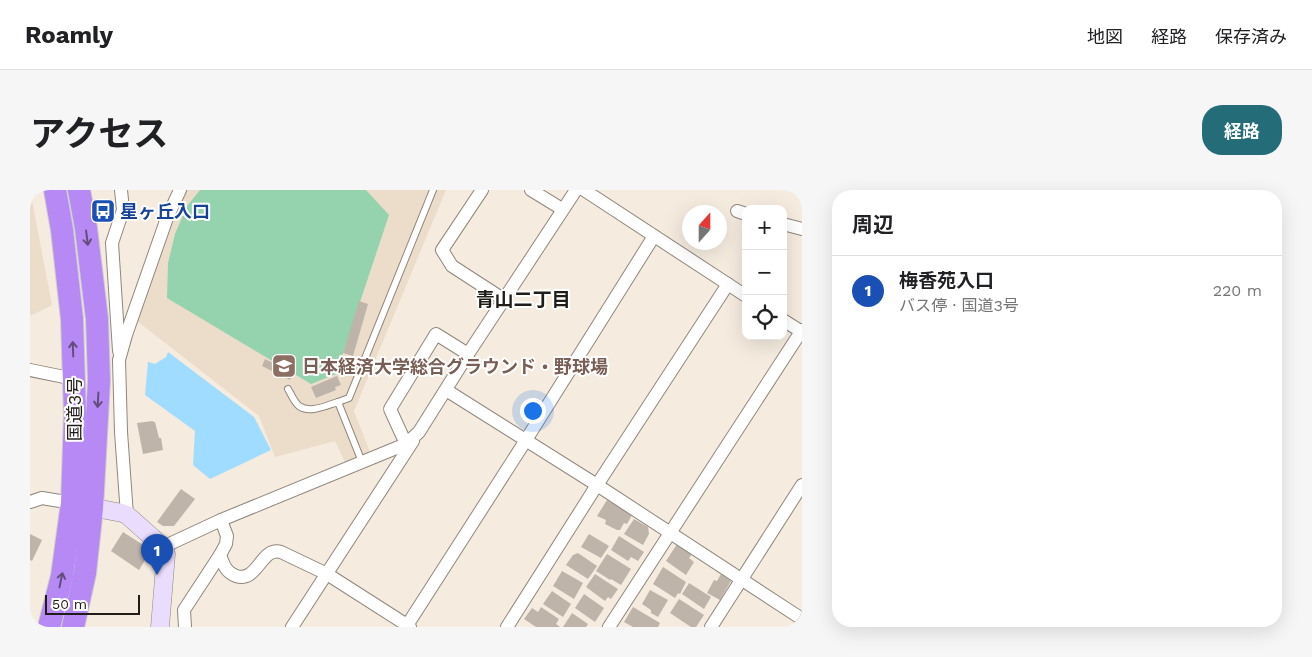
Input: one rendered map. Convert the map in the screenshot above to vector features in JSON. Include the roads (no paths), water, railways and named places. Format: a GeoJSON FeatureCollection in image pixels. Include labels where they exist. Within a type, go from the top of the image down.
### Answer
{"type":"FeatureCollection","features":[{"type":"Feature","properties":{"kind":"highway","name":"国道3号"},"geometry":{"type":"LineString","coordinates":[[55,190],[62,230],[72,319],[75,415],[85,573],[73,627]]}},
{"type":"Feature","properties":{"kind":"highway","name":"国道3号"},"geometry":{"type":"LineString","coordinates":[[49,627],[82,505],[99,381],[97,320],[86,228],[78,190]]}},
{"type":"Feature","properties":{"kind":"street"},"geometry":{"type":"LineString","coordinates":[[122,190],[123,210],[112,243],[121,432],[128,516]]}},
{"type":"Feature","properties":{"kind":"street"},"geometry":{"type":"LineString","coordinates":[[119,360],[167,218],[180,190]]}},
{"type":"Feature","properties":{"kind":"street"},"geometry":{"type":"LineString","coordinates":[[482,190],[442,250],[452,266],[503,300]]}},
{"type":"Feature","properties":{"kind":"street"},"geometry":{"type":"LineString","coordinates":[[532,190],[562,209]]}},
{"type":"Feature","properties":{"kind":"street"},"geometry":{"type":"LineString","coordinates":[[292,627],[576,190]]}},
{"type":"Feature","properties":{"kind":"street"},"geometry":{"type":"LineString","coordinates":[[584,190],[744,295]]}},
{"type":"Feature","properties":{"kind":"street"},"geometry":{"type":"LineString","coordinates":[[787,225],[802,229]]}},
{"type":"Feature","properties":{"kind":"street"},"geometry":{"type":"LineString","coordinates":[[220,556],[229,573],[244,577],[251,574],[269,554],[276,551],[327,574],[407,626],[654,236]]}},
{"type":"Feature","properties":{"kind":"street"},"geometry":{"type":"LineString","coordinates":[[507,627],[596,485],[728,284]]}},
{"type":"Feature","properties":{"kind":"street"},"geometry":{"type":"LineString","coordinates":[[609,627],[802,331],[787,322]]}},
{"type":"Feature","properties":{"kind":"street"},"geometry":{"type":"LineString","coordinates":[[406,444],[390,409],[436,334],[468,354]]}},
{"type":"Feature","properties":{"kind":"street"},"geometry":{"type":"LineString","coordinates":[[30,370],[74,379]]}},
{"type":"Feature","properties":{"kind":"street"},"geometry":{"type":"LineString","coordinates":[[446,390],[670,532],[802,619]]}},
{"type":"Feature","properties":{"kind":"street"},"geometry":{"type":"LineString","coordinates":[[163,547],[221,520],[406,444],[419,432]]}},
{"type":"Feature","properties":{"kind":"street"},"geometry":{"type":"LineString","coordinates":[[711,627],[802,485]]}},
{"type":"Feature","properties":{"kind":"street"},"geometry":{"type":"LineString","coordinates":[[30,502],[42,498],[122,513],[160,543],[166,554],[160,627]]}},
{"type":"Feature","properties":{"kind":"street"},"geometry":{"type":"LineString","coordinates":[[185,627],[184,610],[220,556],[228,540],[221,520]]}},
{"type":"Feature","properties":{"kind":"lane"},"geometry":{"type":"LineString","coordinates":[[288,389],[299,406],[307,410],[349,398],[433,190]]}},
{"type":"Feature","properties":{"kind":"lane"},"geometry":{"type":"LineString","coordinates":[[338,402],[362,462]]}},
{"type":"Feature","properties":{"kind":"water"},"geometry":{"type":"Polygon","coordinates":[[[168,352],[254,417],[271,450],[210,479],[193,465],[195,431],[145,395],[148,362],[155,364],[166,357],[168,352]]]}},
{"type":"Feature","properties":{"kind":"place","name":"星ヶ丘入口"},"geometry":{"type":"Point","coordinates":[103,211]}},
{"type":"Feature","properties":{"kind":"place","name":"日本経済大学総合グラウンド・野球場"},"geometry":{"type":"Point","coordinates":[284,366]}},
{"type":"Feature","properties":{"kind":"place","name":"梅香苑入口"},"geometry":{"type":"Point","coordinates":[157,575]}},
{"type":"Feature","properties":{"kind":"district","name":"青山二丁目"},"geometry":{"type":"Point","coordinates":[523,299]}}]}
